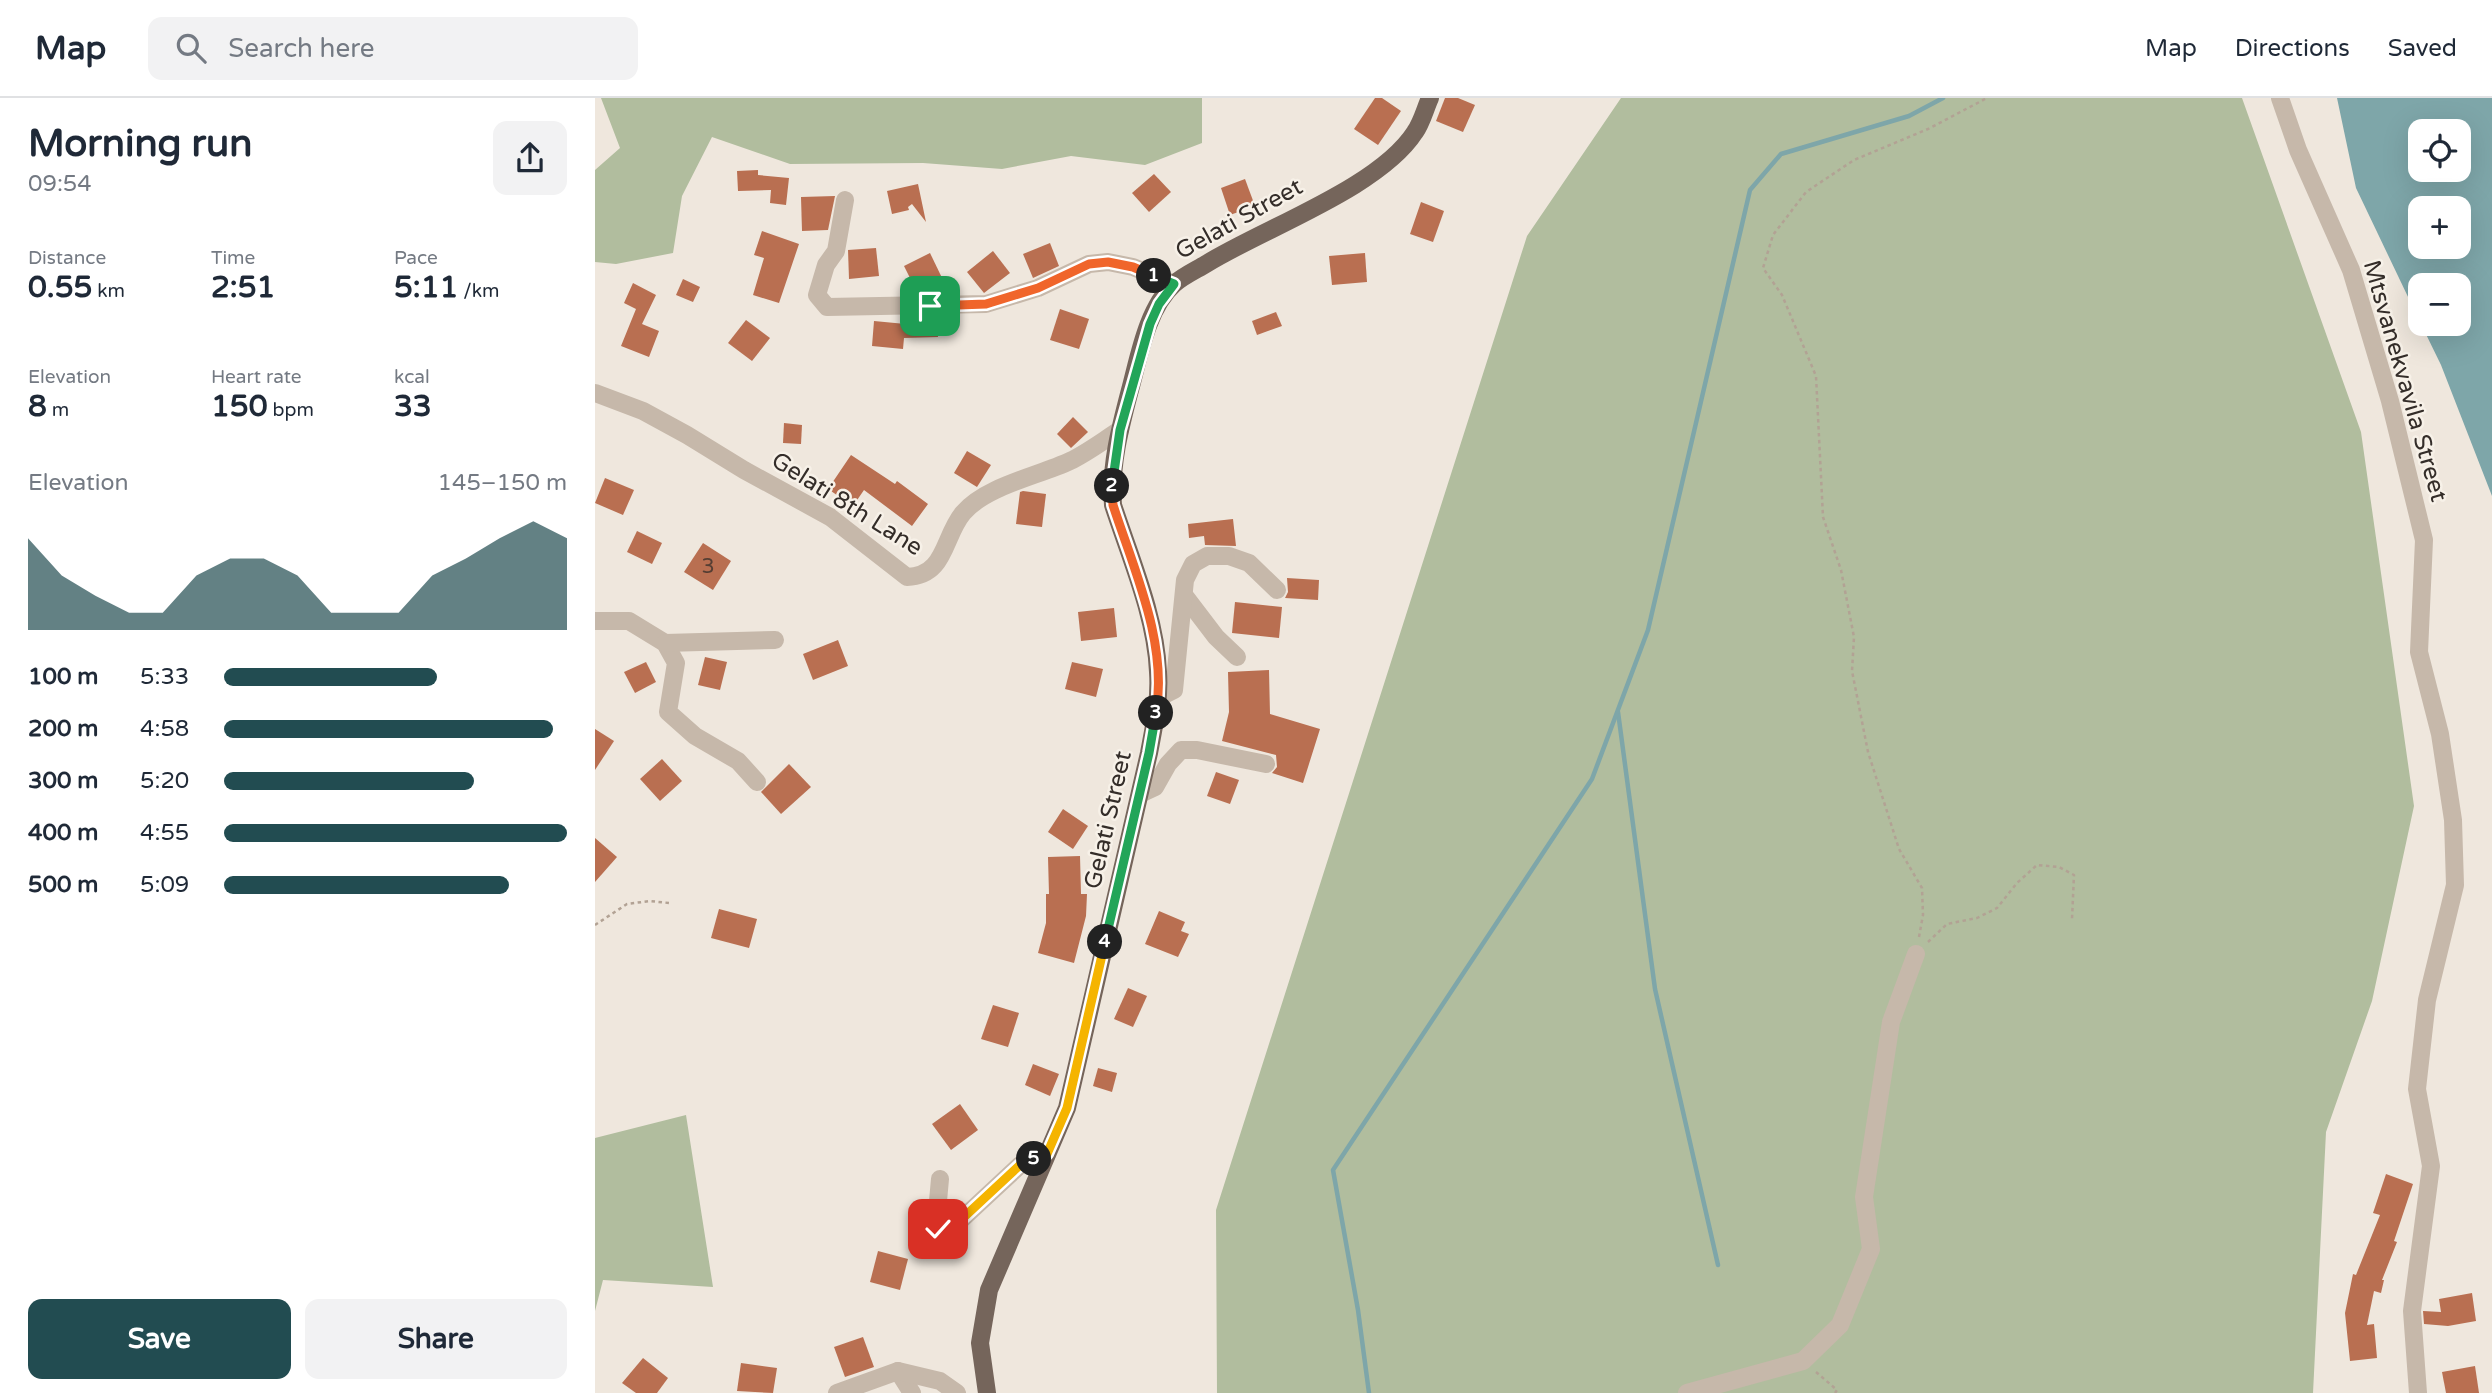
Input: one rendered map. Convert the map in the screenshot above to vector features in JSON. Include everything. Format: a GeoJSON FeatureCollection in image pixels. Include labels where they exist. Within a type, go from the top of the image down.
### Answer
{"type":"FeatureCollection","features":[{"type":"Feature","properties":{"kind":"main road","name":"Gelati Street"},"geometry":{"type":"LineString","coordinates":[[987,1393],[980,1343],[989,1290],[1067,1108],[1140,794],[1158,698],[1155,643],[1113,505],[1112,485],[1120,430],[1150,324],[1159,304],[1174,284],[1214,259],[1355,185],[1389,161],[1415,132],[1430,98]]}},
{"type":"Feature","properties":{"kind":"street","name":"Mtsvanekvavila Street"},"geometry":{"type":"LineString","coordinates":[[2280,98],[2298,150],[2351,270],[2391,401],[2424,540],[2419,652],[2440,734],[2453,821],[2455,885],[2427,1000],[2417,1089],[2431,1166],[2411,1311],[2417,1393]]}},
{"type":"Feature","properties":{"kind":"street"},"geometry":{"type":"LineString","coordinates":[[845,200],[837,251],[826,265],[817,295],[827,307],[986,304],[1038,288],[1089,264],[1108,262],[1133,267],[1174,284]]}},
{"type":"Feature","properties":{"kind":"street","name":"Gelati 8th Lane"},"geometry":{"type":"LineString","coordinates":[[595,393],[643,411],[830,517],[907,577],[920,577],[932,569],[963,513],[985,495],[1072,461],[1120,430]]}},
{"type":"Feature","properties":{"kind":"street"},"geometry":{"type":"LineString","coordinates":[[1158,698],[1174,690],[1185,580],[1193,564],[1207,556],[1229,556],[1249,563],[1277,590]]}},
{"type":"Feature","properties":{"kind":"street"},"geometry":{"type":"LineString","coordinates":[[1184,595],[1216,637],[1237,657]]}},
{"type":"Feature","properties":{"kind":"street"},"geometry":{"type":"LineString","coordinates":[[595,621],[629,621],[665,643],[676,663],[668,712],[695,736],[739,761],[757,782]]}},
{"type":"Feature","properties":{"kind":"street"},"geometry":{"type":"LineString","coordinates":[[665,643],[775,640]]}},
{"type":"Feature","properties":{"kind":"street"},"geometry":{"type":"LineString","coordinates":[[1140,794],[1155,788],[1168,764],[1181,750],[1197,750],[1266,764]]}},
{"type":"Feature","properties":{"kind":"street"},"geometry":{"type":"LineString","coordinates":[[1687,1393],[1803,1361],[1840,1325],[1871,1249],[1864,1197],[1891,1022],[1916,954]]}},
{"type":"Feature","properties":{"kind":"street"},"geometry":{"type":"LineString","coordinates":[[940,1179],[936,1223],[938,1229],[949,1231],[1020,1165],[1047,1154]]}},
{"type":"Feature","properties":{"kind":"street"},"geometry":{"type":"LineString","coordinates":[[898,1371],[912,1393]]}},
{"type":"Feature","properties":{"kind":"street"},"geometry":{"type":"LineString","coordinates":[[837,1393],[898,1371],[940,1381],[957,1393]]}},
{"type":"Feature","properties":{"kind":"path"},"geometry":{"type":"LineString","coordinates":[[1916,954],[1923,915],[1922,888],[1899,849],[1868,751],[1852,671],[1854,638],[1841,570],[1823,517],[1816,376],[1782,295],[1763,268],[1773,235],[1806,191],[1854,160],[1928,129],[1987,98]]}},
{"type":"Feature","properties":{"kind":"path"},"geometry":{"type":"LineString","coordinates":[[1916,954],[1947,924],[1977,918],[1997,908],[2017,883],[2037,865],[2059,867],[2074,875],[2072,919]]}},
{"type":"Feature","properties":{"kind":"path"},"geometry":{"type":"LineString","coordinates":[[595,925],[627,904],[650,901],[669,903]]}},
{"type":"Feature","properties":{"kind":"path"},"geometry":{"type":"LineString","coordinates":[[1803,1361],[1837,1390],[1835,1393]]}},
{"type":"Feature","properties":{"kind":"green space"},"geometry":{"type":"Polygon","coordinates":[[[601,98],[1202,98],[1202,143],[1145,165],[1071,156],[1002,169],[923,163],[790,164],[712,137],[682,196],[673,253],[616,264],[595,262],[595,170],[620,148],[601,98]]]}},
{"type":"Feature","properties":{"kind":"green space"},"geometry":{"type":"Polygon","coordinates":[[[1621,98],[2242,98],[2361,432],[2414,806],[2372,1001],[2326,1132],[2313,1393],[1217,1393],[1216,1210],[1527,236],[1621,98]]]}},
{"type":"Feature","properties":{"kind":"green space"},"geometry":{"type":"Polygon","coordinates":[[[686,1115],[713,1287],[603,1280],[595,1311],[595,1138],[686,1115]]]}},
{"type":"Feature","properties":{"kind":"water"},"geometry":{"type":"Polygon","coordinates":[[[2337,98],[2492,98],[2492,496],[2441,365],[2427,336],[2471,336],[2471,273],[2408,273],[2408,297],[2356,188],[2337,98]]]}},
{"type":"Feature","properties":{"kind":"building"},"geometry":{"type":"Polygon","coordinates":[[[1375,98],[1382,98],[1401,111],[1378,145],[1354,129],[1375,98]]]}},
{"type":"Feature","properties":{"kind":"building"},"geometry":{"type":"Polygon","coordinates":[[[1445,98],[1458,98],[1475,105],[1463,132],[1436,121],[1445,98]]]}},
{"type":"Feature","properties":{"kind":"building"},"geometry":{"type":"Polygon","coordinates":[[[758,170],[758,175],[789,178],[786,205],[770,203],[771,190],[738,191],[737,171],[758,170]]]}},
{"type":"Feature","properties":{"kind":"building"},"geometry":{"type":"Polygon","coordinates":[[[1154,174],[1171,192],[1149,212],[1132,193],[1154,174]]]}},
{"type":"Feature","properties":{"kind":"building"},"geometry":{"type":"Polygon","coordinates":[[[1245,179],[1255,206],[1230,215],[1221,188],[1245,179]]]}},
{"type":"Feature","properties":{"kind":"building"},"geometry":{"type":"Polygon","coordinates":[[[918,184],[926,222],[912,204],[908,207],[909,210],[892,214],[887,191],[918,184]]]}},
{"type":"Feature","properties":{"kind":"building"},"geometry":{"type":"Polygon","coordinates":[[[835,196],[828,230],[802,231],[801,197],[835,196]]]}},
{"type":"Feature","properties":{"kind":"building"},"geometry":{"type":"Polygon","coordinates":[[[1421,202],[1444,211],[1433,242],[1410,234],[1421,202]]]}},
{"type":"Feature","properties":{"kind":"building"},"geometry":{"type":"Polygon","coordinates":[[[762,231],[799,244],[779,303],[753,295],[764,258],[754,255],[762,231]]]}},
{"type":"Feature","properties":{"kind":"building"},"geometry":{"type":"Polygon","coordinates":[[[1050,243],[1059,266],[1033,278],[1023,254],[1050,243]]]}},
{"type":"Feature","properties":{"kind":"building"},"geometry":{"type":"Polygon","coordinates":[[[876,248],[879,276],[849,279],[848,250],[876,248]]]}},
{"type":"Feature","properties":{"kind":"building"},"geometry":{"type":"Polygon","coordinates":[[[993,251],[1010,273],[984,293],[967,272],[993,251]]]}},
{"type":"Feature","properties":{"kind":"building"},"geometry":{"type":"Polygon","coordinates":[[[930,253],[944,282],[918,294],[904,266],[930,253]]]}},
{"type":"Feature","properties":{"kind":"building"},"geometry":{"type":"Polygon","coordinates":[[[1365,253],[1367,282],[1332,285],[1329,256],[1365,253]]]}},
{"type":"Feature","properties":{"kind":"building"},"geometry":{"type":"Polygon","coordinates":[[[683,279],[700,287],[693,302],[676,295],[683,279]]]}},
{"type":"Feature","properties":{"kind":"building"},"geometry":{"type":"Polygon","coordinates":[[[633,283],[656,295],[642,324],[659,331],[649,357],[621,346],[636,309],[624,303],[633,283]]]}},
{"type":"Feature","properties":{"kind":"building"},"geometry":{"type":"Polygon","coordinates":[[[1060,309],[1089,319],[1079,349],[1050,340],[1060,309]]]}},
{"type":"Feature","properties":{"kind":"building"},"geometry":{"type":"Polygon","coordinates":[[[1276,312],[1282,326],[1257,335],[1252,321],[1276,312]]]}},
{"type":"Feature","properties":{"kind":"building"},"geometry":{"type":"Polygon","coordinates":[[[937,317],[938,337],[904,338],[903,349],[872,346],[874,321],[916,325],[915,318],[937,317]]]}},
{"type":"Feature","properties":{"kind":"building"},"geometry":{"type":"Polygon","coordinates":[[[746,320],[770,338],[752,361],[728,343],[746,320]]]}},
{"type":"Feature","properties":{"kind":"building"},"geometry":{"type":"Polygon","coordinates":[[[1073,417],[1088,432],[1071,448],[1057,434],[1073,417]]]}},
{"type":"Feature","properties":{"kind":"building"},"geometry":{"type":"Polygon","coordinates":[[[784,423],[802,425],[801,444],[783,443],[784,423]]]}},
{"type":"Feature","properties":{"kind":"building"},"geometry":{"type":"Polygon","coordinates":[[[967,451],[991,465],[977,487],[954,473],[967,451]]]}},
{"type":"Feature","properties":{"kind":"building"},"geometry":{"type":"Polygon","coordinates":[[[851,455],[895,484],[897,481],[928,504],[912,526],[864,490],[853,506],[828,489],[851,455]]]}},
{"type":"Feature","properties":{"kind":"building"},"geometry":{"type":"Polygon","coordinates":[[[605,478],[634,490],[623,515],[595,503],[605,478]]]}},
{"type":"Feature","properties":{"kind":"building"},"geometry":{"type":"Polygon","coordinates":[[[1020,492],[1046,494],[1042,527],[1016,524],[1020,492]]]}},
{"type":"Feature","properties":{"kind":"building"},"geometry":{"type":"Polygon","coordinates":[[[1233,519],[1236,546],[1205,545],[1204,536],[1189,538],[1188,524],[1233,519]]]}},
{"type":"Feature","properties":{"kind":"building"},"geometry":{"type":"Polygon","coordinates":[[[637,531],[662,543],[652,564],[627,552],[637,531]]]}},
{"type":"Feature","properties":{"kind":"building"},"geometry":{"type":"Polygon","coordinates":[[[703,543],[731,561],[713,590],[684,572],[703,543]]]}},
{"type":"Feature","properties":{"kind":"building"},"geometry":{"type":"Polygon","coordinates":[[[1287,578],[1319,580],[1318,600],[1285,598],[1288,592],[1287,578]]]}},
{"type":"Feature","properties":{"kind":"building"},"geometry":{"type":"Polygon","coordinates":[[[1235,602],[1282,607],[1279,638],[1232,633],[1235,602]]]}},
{"type":"Feature","properties":{"kind":"building"},"geometry":{"type":"Polygon","coordinates":[[[1114,608],[1117,637],[1081,641],[1078,612],[1114,608]]]}},
{"type":"Feature","properties":{"kind":"building"},"geometry":{"type":"Polygon","coordinates":[[[838,640],[848,666],[813,680],[803,654],[838,640]]]}},
{"type":"Feature","properties":{"kind":"building"},"geometry":{"type":"Polygon","coordinates":[[[705,657],[727,662],[720,690],[698,685],[705,657]]]}},
{"type":"Feature","properties":{"kind":"building"},"geometry":{"type":"Polygon","coordinates":[[[646,662],[656,682],[635,693],[624,672],[646,662]]]}},
{"type":"Feature","properties":{"kind":"building"},"geometry":{"type":"Polygon","coordinates":[[[1072,662],[1103,669],[1096,697],[1065,689],[1072,662]]]}},
{"type":"Feature","properties":{"kind":"building"},"geometry":{"type":"Polygon","coordinates":[[[1269,670],[1270,714],[1320,729],[1303,783],[1272,773],[1277,767],[1276,755],[1222,741],[1229,712],[1228,672],[1269,670]]]}},
{"type":"Feature","properties":{"kind":"building"},"geometry":{"type":"Polygon","coordinates":[[[595,729],[614,741],[595,770],[595,729]]]}},
{"type":"Feature","properties":{"kind":"building"},"geometry":{"type":"Polygon","coordinates":[[[662,759],[682,781],[660,801],[640,779],[662,759]]]}},
{"type":"Feature","properties":{"kind":"building"},"geometry":{"type":"Polygon","coordinates":[[[789,764],[811,787],[781,814],[761,792],[789,764]]]}},
{"type":"Feature","properties":{"kind":"building"},"geometry":{"type":"Polygon","coordinates":[[[1216,772],[1239,780],[1230,804],[1207,796],[1216,772]]]}},
{"type":"Feature","properties":{"kind":"building"},"geometry":{"type":"Polygon","coordinates":[[[1063,809],[1088,826],[1073,849],[1048,832],[1063,809]]]}},
{"type":"Feature","properties":{"kind":"building"},"geometry":{"type":"Polygon","coordinates":[[[595,838],[617,857],[595,882],[595,838]]]}},
{"type":"Feature","properties":{"kind":"building"},"geometry":{"type":"Polygon","coordinates":[[[1080,856],[1081,894],[1087,894],[1086,916],[1074,963],[1038,953],[1046,923],[1046,894],[1049,894],[1048,857],[1080,856]]]}},
{"type":"Feature","properties":{"kind":"building"},"geometry":{"type":"Polygon","coordinates":[[[719,909],[757,919],[749,948],[711,938],[719,909]]]}},
{"type":"Feature","properties":{"kind":"building"},"geometry":{"type":"Polygon","coordinates":[[[1159,911],[1185,922],[1181,931],[1189,934],[1178,957],[1145,944],[1159,911]]]}},
{"type":"Feature","properties":{"kind":"building"},"geometry":{"type":"Polygon","coordinates":[[[1128,988],[1147,996],[1133,1027],[1114,1019],[1128,988]]]}},
{"type":"Feature","properties":{"kind":"building"},"geometry":{"type":"Polygon","coordinates":[[[993,1005],[1019,1013],[1008,1047],[981,1039],[993,1005]]]}},
{"type":"Feature","properties":{"kind":"building"},"geometry":{"type":"Polygon","coordinates":[[[1033,1064],[1059,1074],[1050,1096],[1025,1085],[1033,1064]]]}},
{"type":"Feature","properties":{"kind":"building"},"geometry":{"type":"Polygon","coordinates":[[[1098,1068],[1117,1073],[1112,1092],[1093,1086],[1098,1068]]]}},
{"type":"Feature","properties":{"kind":"building"},"geometry":{"type":"Polygon","coordinates":[[[960,1104],[978,1130],[951,1150],[932,1124],[960,1104]]]}},
{"type":"Feature","properties":{"kind":"building"},"geometry":{"type":"Polygon","coordinates":[[[2386,1174],[2413,1184],[2394,1241],[2397,1242],[2382,1280],[2381,1293],[2374,1291],[2367,1325],[2374,1324],[2377,1358],[2350,1361],[2345,1313],[2353,1274],[2356,1275],[2380,1215],[2373,1213],[2386,1174]]]}},
{"type":"Feature","properties":{"kind":"building"},"geometry":{"type":"Polygon","coordinates":[[[878,1251],[908,1259],[900,1290],[870,1282],[878,1251]]]}},
{"type":"Feature","properties":{"kind":"building"},"geometry":{"type":"Polygon","coordinates":[[[2472,1293],[2476,1321],[2448,1326],[2424,1324],[2423,1311],[2441,1312],[2439,1299],[2472,1293]]]}},
{"type":"Feature","properties":{"kind":"building"},"geometry":{"type":"Polygon","coordinates":[[[863,1337],[874,1367],[845,1377],[834,1347],[863,1337]]]}},
{"type":"Feature","properties":{"kind":"building"},"geometry":{"type":"Polygon","coordinates":[[[643,1358],[668,1378],[657,1393],[636,1393],[622,1383],[643,1358]]]}},
{"type":"Feature","properties":{"kind":"building"},"geometry":{"type":"Polygon","coordinates":[[[741,1363],[777,1368],[773,1393],[737,1391],[741,1363]]]}},
{"type":"Feature","properties":{"kind":"building"},"geometry":{"type":"Polygon","coordinates":[[[2475,1366],[2479,1393],[2446,1393],[2442,1372],[2475,1366]]]}},
{"type":"Feature","properties":{"kind":"waterway"},"geometry":{"type":"LineString","coordinates":[[1369,1393],[1358,1310],[1333,1170],[1592,779],[1648,630],[1750,190],[1781,154],[1909,116],[1943,98]]}},
{"type":"Feature","properties":{"kind":"waterway"},"geometry":{"type":"LineString","coordinates":[[1618,712],[1655,989],[1718,1265]]}},
{"type":"Feature","properties":{"kind":"route"},"geometry":{"type":"LineString","coordinates":[[930,306],[986,304],[1038,288],[1089,264],[1108,262],[1133,267],[1174,284],[1159,304],[1150,324],[1120,430],[1112,485],[1113,505],[1155,643],[1158,704],[1067,1108],[1047,1154],[1020,1165],[949,1231],[938,1229]]}}]}
